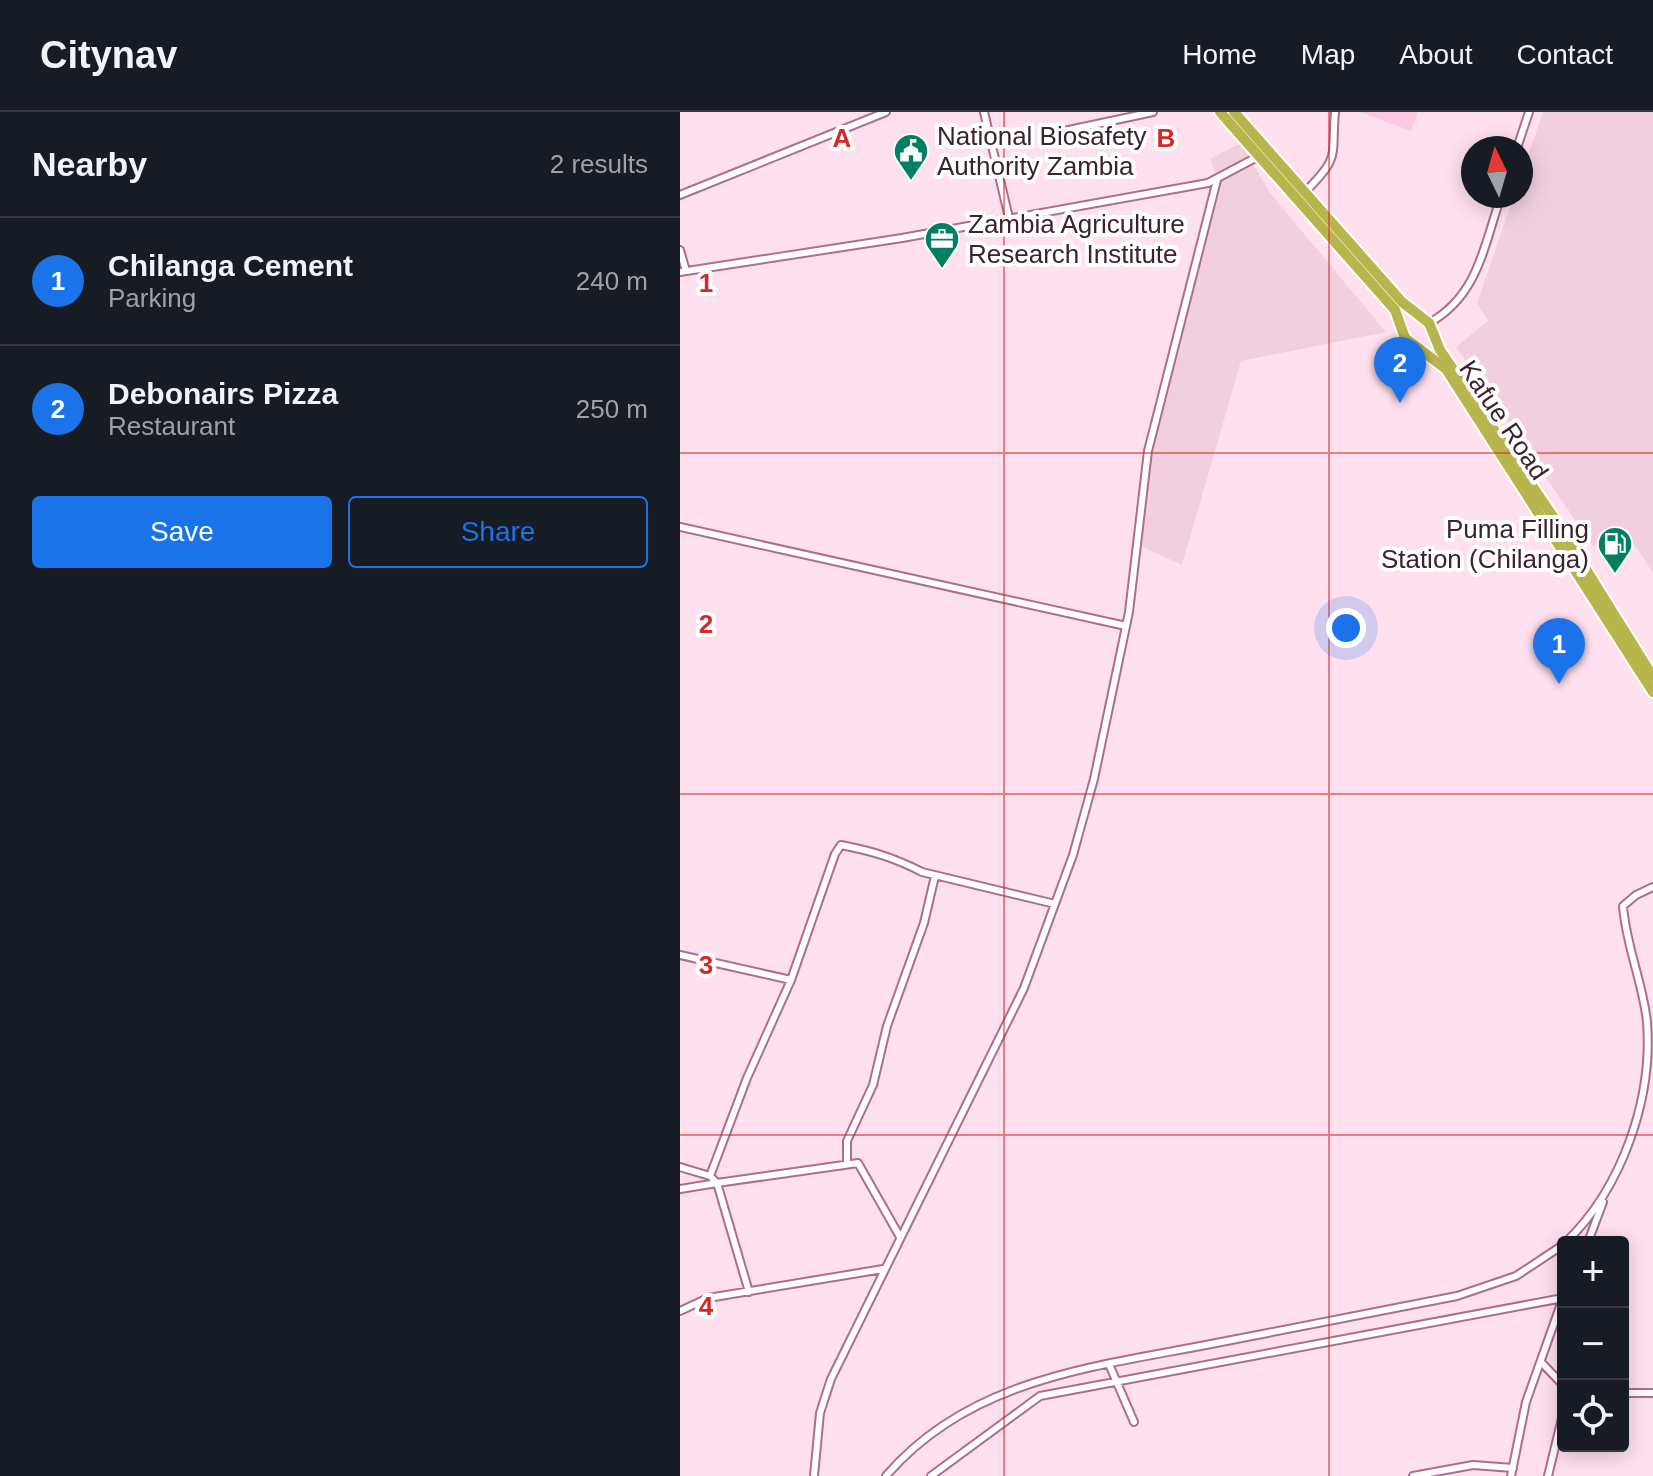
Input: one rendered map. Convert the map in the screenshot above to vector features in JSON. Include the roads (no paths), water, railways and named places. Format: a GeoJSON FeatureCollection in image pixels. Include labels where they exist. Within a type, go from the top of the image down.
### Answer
{"type":"FeatureCollection","features":[{"type":"Feature","properties":{"kind":"highway"},"geometry":{"type":"LineString","coordinates":[[1220,112],[1395,310],[1405,338],[1413,344],[1427,341],[1427,324],[1410,318],[1403,328]]}},
{"type":"Feature","properties":{"kind":"highway","name":"Kafue Road"},"geometry":{"type":"LineString","coordinates":[[1234,112],[1402,302],[1427,324],[1579,556],[1653,677]]}},
{"type":"Feature","properties":{"kind":"highway","name":"Kafue Road"},"geometry":{"type":"LineString","coordinates":[[1413,344],[1446,369],[1653,692]]}},
{"type":"Feature","properties":{"kind":"street"},"geometry":{"type":"LineString","coordinates":[[680,195],[886,112]]}},
{"type":"Feature","properties":{"kind":"street"},"geometry":{"type":"LineString","coordinates":[[984,112],[1009,218]]}},
{"type":"Feature","properties":{"kind":"street"},"geometry":{"type":"LineString","coordinates":[[1045,135],[1153,112]]}},
{"type":"Feature","properties":{"kind":"street"},"geometry":{"type":"LineString","coordinates":[[1305,192],[1332,164],[1336,143],[1335,112]]}},
{"type":"Feature","properties":{"kind":"street"},"geometry":{"type":"LineString","coordinates":[[1521,136],[1529,112]]}},
{"type":"Feature","properties":{"kind":"street"},"geometry":{"type":"LineString","coordinates":[[680,250],[683,271],[1009,218],[1217,180],[1259,156]]}},
{"type":"Feature","properties":{"kind":"street"},"geometry":{"type":"LineString","coordinates":[[814,1476],[820,1413],[826,1390],[1024,988],[1089,801],[1126,626],[1148,451],[1217,180]]}},
{"type":"Feature","properties":{"kind":"street"},"geometry":{"type":"LineString","coordinates":[[1427,324],[1456,306],[1467,292],[1497,208]]}},
{"type":"Feature","properties":{"kind":"street"},"geometry":{"type":"LineString","coordinates":[[680,527],[1126,626]]}},
{"type":"Feature","properties":{"kind":"street"},"geometry":{"type":"LineString","coordinates":[[710,1176],[747,1078],[791,980],[835,854],[841,845],[893,856],[935,876],[1055,904]]}},
{"type":"Feature","properties":{"kind":"street"},"geometry":{"type":"LineString","coordinates":[[847,1164],[847,1141],[873,1085],[887,1026],[924,923],[935,876]]}},
{"type":"Feature","properties":{"kind":"street"},"geometry":{"type":"LineString","coordinates":[[1590,1236],[1636,1119],[1647,1075],[1647,1022],[1623,906],[1653,887]]}},
{"type":"Feature","properties":{"kind":"street"},"geometry":{"type":"LineString","coordinates":[[680,955],[791,980]]}},
{"type":"Feature","properties":{"kind":"street"},"geometry":{"type":"LineString","coordinates":[[680,1189],[858,1163],[900,1237]]}},
{"type":"Feature","properties":{"kind":"street"},"geometry":{"type":"LineString","coordinates":[[680,1167],[710,1176],[717,1183],[749,1292]]}},
{"type":"Feature","properties":{"kind":"street"},"geometry":{"type":"LineString","coordinates":[[1572,1236],[1605,1195]]}},
{"type":"Feature","properties":{"kind":"street"},"geometry":{"type":"LineString","coordinates":[[1576,1232],[1586,1229],[1588,1236]]}},
{"type":"Feature","properties":{"kind":"street"},"geometry":{"type":"LineString","coordinates":[[886,1476],[917,1443],[981,1402],[1035,1380],[1457,1296],[1516,1276],[1557,1249]]}},
{"type":"Feature","properties":{"kind":"street"},"geometry":{"type":"LineString","coordinates":[[680,1311],[708,1298],[883,1269]]}},
{"type":"Feature","properties":{"kind":"street"},"geometry":{"type":"LineString","coordinates":[[931,1476],[1035,1398],[1557,1299]]}},
{"type":"Feature","properties":{"kind":"street"},"geometry":{"type":"LineString","coordinates":[[1512,1473],[1526,1402],[1560,1308]]}},
{"type":"Feature","properties":{"kind":"street"},"geometry":{"type":"LineString","coordinates":[[1541,1362],[1558,1380]]}},
{"type":"Feature","properties":{"kind":"street"},"geometry":{"type":"LineString","coordinates":[[1109,1364],[1134,1422]]}},
{"type":"Feature","properties":{"kind":"street"},"geometry":{"type":"LineString","coordinates":[[1629,1393],[1653,1393]]}},
{"type":"Feature","properties":{"kind":"street"},"geometry":{"type":"LineString","coordinates":[[1548,1476],[1557,1439]]}},
{"type":"Feature","properties":{"kind":"street"},"geometry":{"type":"LineString","coordinates":[[1413,1476],[1473,1465],[1521,1476]]}},
{"type":"Feature","properties":{"kind":"place","name":"National Biosafety Authority Zambia"},"geometry":{"type":"Point","coordinates":[911,182]}},
{"type":"Feature","properties":{"kind":"place","name":"Zambia Agriculture Research Institute"},"geometry":{"type":"Point","coordinates":[942,270]}},
{"type":"Feature","properties":{"kind":"place","name":"Debonairs Pizza"},"geometry":{"type":"Point","coordinates":[1400,403]}},
{"type":"Feature","properties":{"kind":"place","name":"Puma Filling Station (Chilanga)"},"geometry":{"type":"Point","coordinates":[1615,575]}},
{"type":"Feature","properties":{"kind":"place","name":"Chilanga Cement"},"geometry":{"type":"Point","coordinates":[1559,684]}}]}
